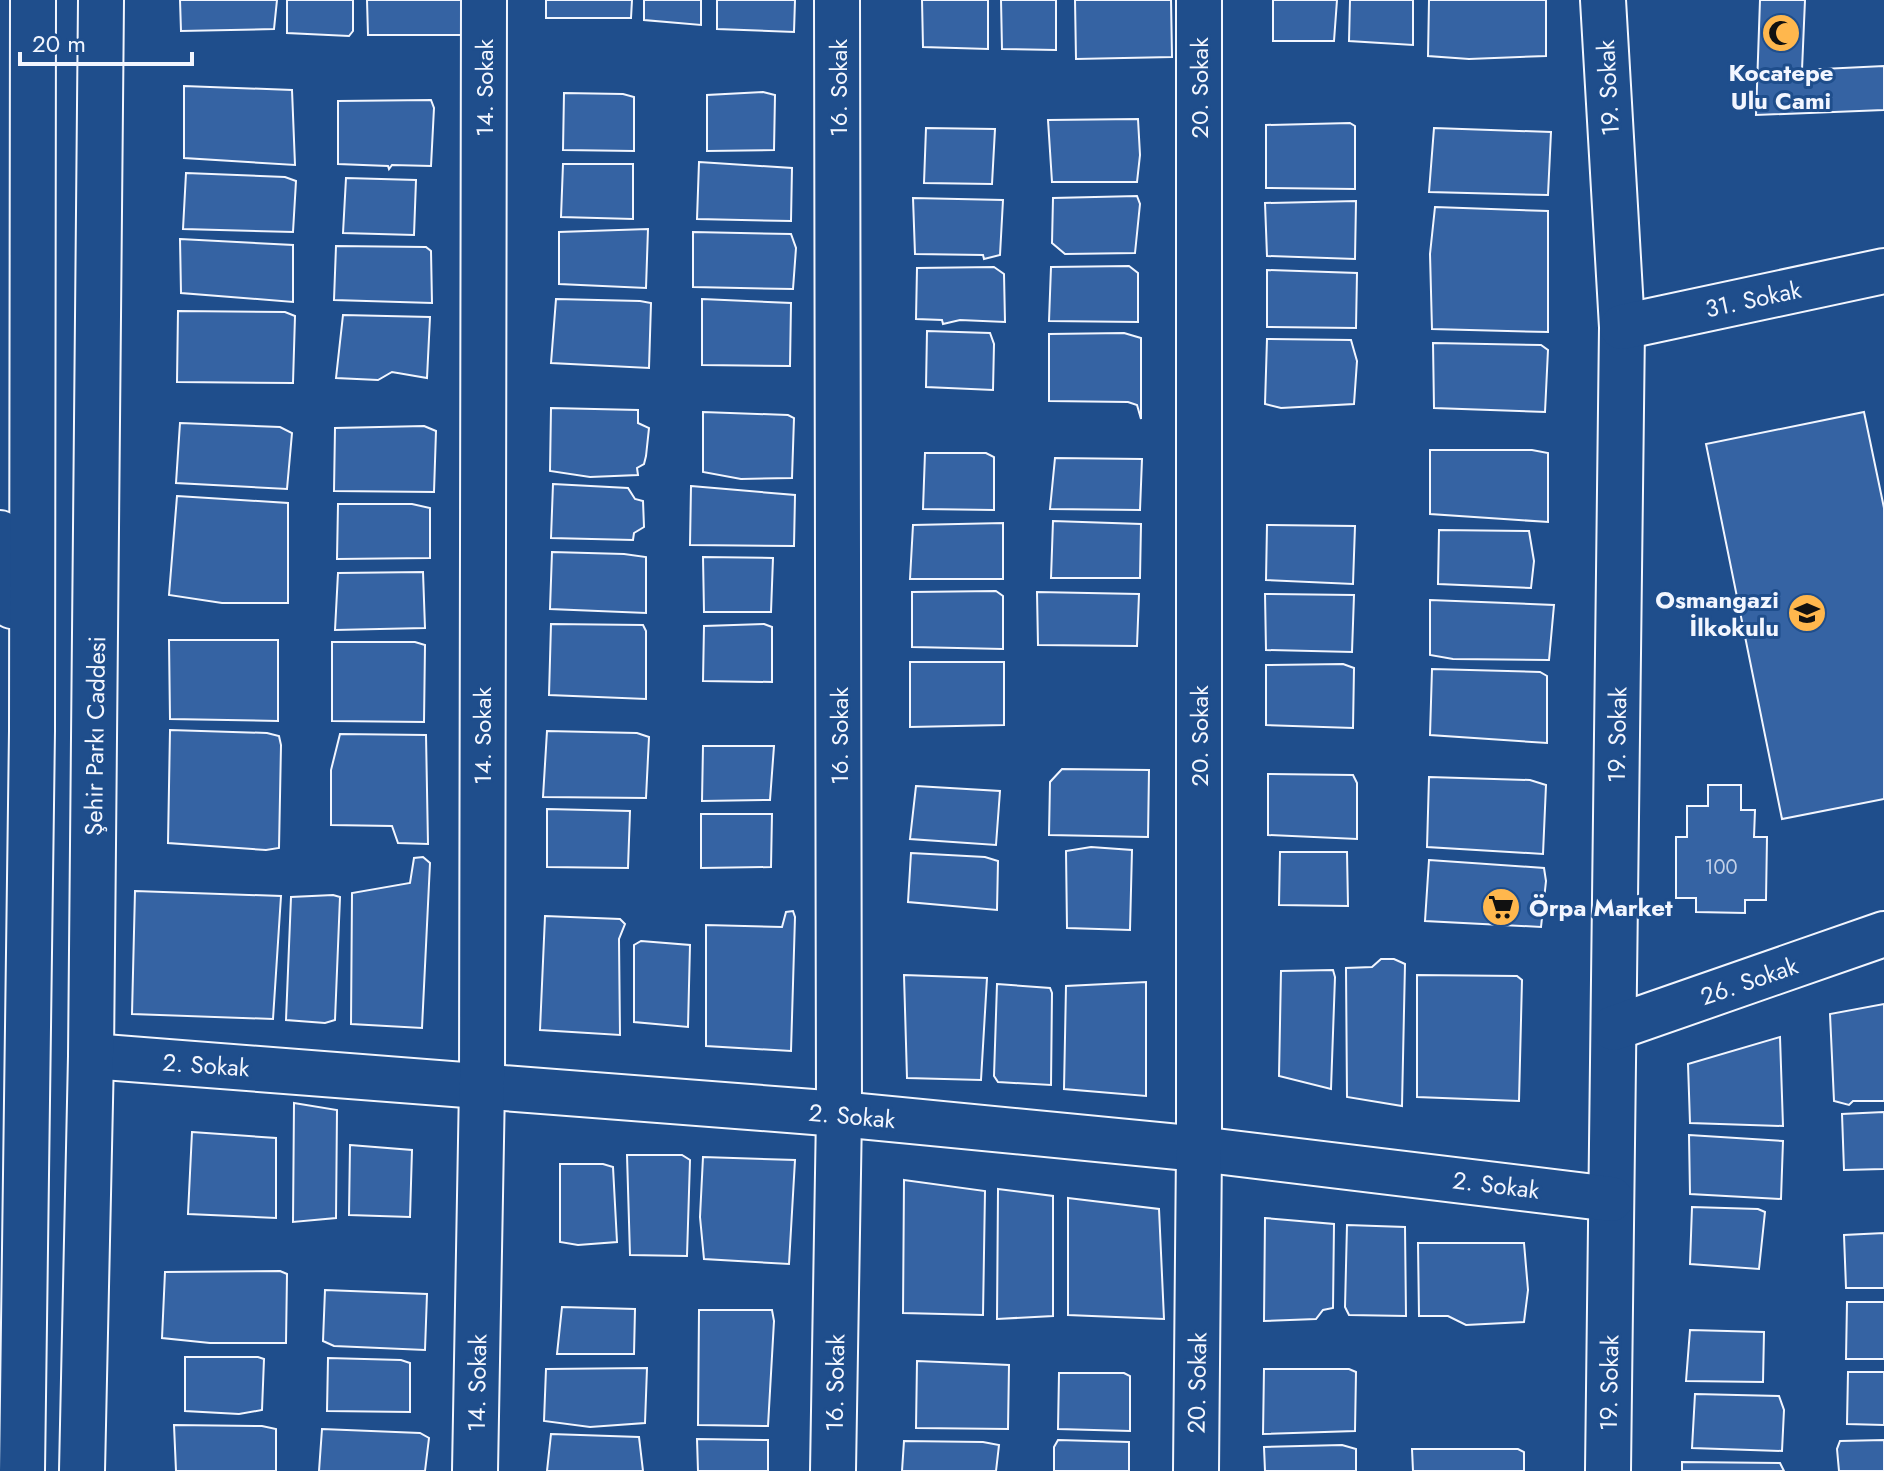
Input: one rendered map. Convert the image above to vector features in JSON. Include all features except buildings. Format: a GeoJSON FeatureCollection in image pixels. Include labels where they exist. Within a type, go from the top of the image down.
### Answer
{"type":"FeatureCollection","features":[{"type":"Feature","properties":{"kind":"street"},"geometry":{"type":"LineString","coordinates":[[22,1471],[32,731],[33,0]]}},
{"type":"Feature","properties":{"kind":"street","name":"Şehir Parkı Caddesi"},"geometry":{"type":"LineString","coordinates":[[82,1471],[91,1056],[101,0]]}},
{"type":"Feature","properties":{"kind":"street","name":"14. Sokak"},"geometry":{"type":"LineString","coordinates":[[475,1471],[482,1086],[484,0]]}},
{"type":"Feature","properties":{"kind":"street","name":"16. Sokak"},"geometry":{"type":"LineString","coordinates":[[833,1471],[839,1114],[837,0]]}},
{"type":"Feature","properties":{"kind":"street","name":"20. Sokak"},"geometry":{"type":"LineString","coordinates":[[1196,1471],[1199,0]]}},
{"type":"Feature","properties":{"kind":"street","name":"19. Sokak"},"geometry":{"type":"LineString","coordinates":[[1603,0],[1622,327],[1608,1471]]}},
{"type":"Feature","properties":{"kind":"street","name":"31. Sokak"},"geometry":{"type":"LineString","coordinates":[[1622,327],[1884,271]]}},
{"type":"Feature","properties":{"kind":"street"},"geometry":{"type":"LineString","coordinates":[[0,533],[32,731]]}},
{"type":"Feature","properties":{"kind":"street","name":"26. Sokak"},"geometry":{"type":"LineString","coordinates":[[1614,1028],[1884,934]]}},
{"type":"Feature","properties":{"kind":"street","name":"2. Sokak"},"geometry":{"type":"LineString","coordinates":[[91,1056],[839,1114],[1199,1149],[1611,1199]]}},
{"type":"Feature","properties":{"kind":"place","name":"Kocatepe Ulu Cami"},"geometry":{"type":"Point","coordinates":[1781,33]}},
{"type":"Feature","properties":{"kind":"place","name":"Osmangazi İlkokulu"},"geometry":{"type":"Point","coordinates":[1807,613]}},
{"type":"Feature","properties":{"kind":"place","name":"Örpa Market"},"geometry":{"type":"Point","coordinates":[1501,907]}}]}
